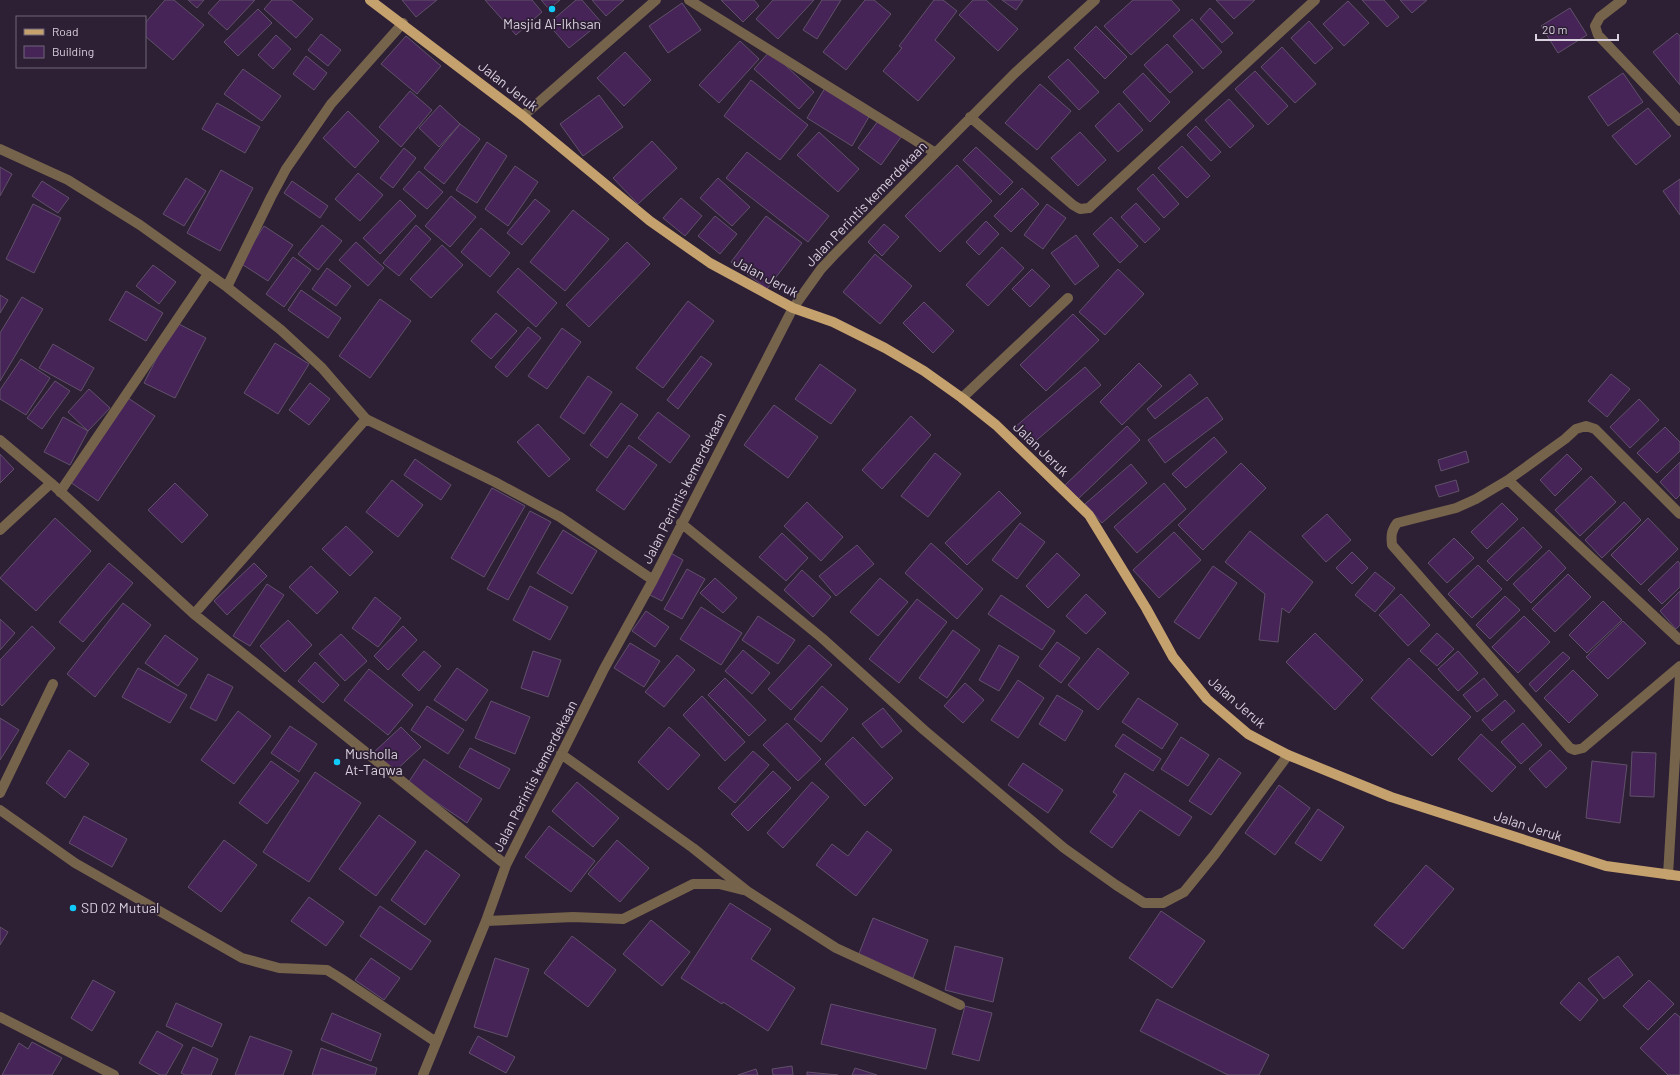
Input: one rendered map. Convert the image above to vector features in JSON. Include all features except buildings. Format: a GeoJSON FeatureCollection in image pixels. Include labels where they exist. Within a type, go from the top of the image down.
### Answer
{"type":"FeatureCollection","features":[{"type":"Feature","properties":{"kind":"main road","name":"Jalan Jeruk"},"geometry":{"type":"LineString","coordinates":[[370,0],[403,23],[523,116],[650,221],[710,264],[792,308],[833,322],[885,348],[924,371],[962,398],[996,425],[1089,515],[1146,608],[1173,657],[1207,699],[1248,734],[1288,755],[1391,797],[1606,866],[1680,876]]}},
{"type":"Feature","properties":{"kind":"street"},"geometry":{"type":"LineString","coordinates":[[523,116],[656,0]]}},
{"type":"Feature","properties":{"kind":"street"},"geometry":{"type":"LineString","coordinates":[[689,0],[934,152]]}},
{"type":"Feature","properties":{"kind":"street","name":"Jalan Perintis kemerdekaan"},"geometry":{"type":"LineString","coordinates":[[423,1075],[486,921],[506,865],[604,669],[653,580],[681,523],[720,452],[792,308],[821,269],[934,152],[1015,73],[1095,0]]}},
{"type":"Feature","properties":{"kind":"street"},"geometry":{"type":"LineString","coordinates":[[970,117],[1073,205],[1080,209],[1089,208],[1315,0]]}},
{"type":"Feature","properties":{"kind":"street"},"geometry":{"type":"LineString","coordinates":[[1622,0],[1600,17],[1595,26],[1598,35],[1680,121]]}},
{"type":"Feature","properties":{"kind":"street"},"geometry":{"type":"LineString","coordinates":[[227,287],[286,169],[330,104],[403,23]]}},
{"type":"Feature","properties":{"kind":"street"},"geometry":{"type":"LineString","coordinates":[[0,149],[68,180],[140,225],[227,287],[281,330],[322,368],[366,419],[488,478],[560,517],[653,580]]}},
{"type":"Feature","properties":{"kind":"street"},"geometry":{"type":"LineString","coordinates":[[60,492],[208,274]]}},
{"type":"Feature","properties":{"kind":"street"},"geometry":{"type":"LineString","coordinates":[[962,398],[1068,298]]}},
{"type":"Feature","properties":{"kind":"street"},"geometry":{"type":"LineString","coordinates":[[194,614],[366,419]]}},
{"type":"Feature","properties":{"kind":"street"},"geometry":{"type":"LineString","coordinates":[[1680,514],[1595,429],[1586,426],[1576,429],[1508,480],[1476,499],[1456,508],[1398,523],[1392,530],[1391,536],[1392,545],[1570,748],[1575,750],[1582,748],[1680,666]]}},
{"type":"Feature","properties":{"kind":"street"},"geometry":{"type":"LineString","coordinates":[[0,440],[51,483],[194,614],[506,865]]}},
{"type":"Feature","properties":{"kind":"street"},"geometry":{"type":"LineString","coordinates":[[1508,480],[1680,640]]}},
{"type":"Feature","properties":{"kind":"street"},"geometry":{"type":"LineString","coordinates":[[0,530],[51,483]]}},
{"type":"Feature","properties":{"kind":"street"},"geometry":{"type":"LineString","coordinates":[[681,523],[822,638],[924,730],[1064,848],[1116,886],[1144,903],[1163,903],[1184,892],[1215,854],[1288,755]]}},
{"type":"Feature","properties":{"kind":"street"},"geometry":{"type":"LineString","coordinates":[[1668,875],[1680,674]]}},
{"type":"Feature","properties":{"kind":"street"},"geometry":{"type":"LineString","coordinates":[[0,793],[53,684]]}},
{"type":"Feature","properties":{"kind":"street"},"geometry":{"type":"LineString","coordinates":[[562,754],[693,848],[747,891],[836,948],[960,1005]]}},
{"type":"Feature","properties":{"kind":"street"},"geometry":{"type":"LineString","coordinates":[[0,810],[74,863],[242,958],[279,968],[327,970],[436,1042]]}},
{"type":"Feature","properties":{"kind":"street"},"geometry":{"type":"LineString","coordinates":[[486,921],[573,917],[623,919],[693,884],[719,884],[747,891]]}},
{"type":"Feature","properties":{"kind":"street"},"geometry":{"type":"LineString","coordinates":[[0,1017],[114,1075]]}},
{"type":"Feature","properties":{"kind":"place","name":"Masjid Al-Ikhsan"},"geometry":{"type":"Point","coordinates":[552,9]}},
{"type":"Feature","properties":{"kind":"place","name":"Musholla At-Taqwa"},"geometry":{"type":"Point","coordinates":[337,762]}},
{"type":"Feature","properties":{"kind":"place","name":"SD 02 Mutual"},"geometry":{"type":"Point","coordinates":[73,908]}}]}
